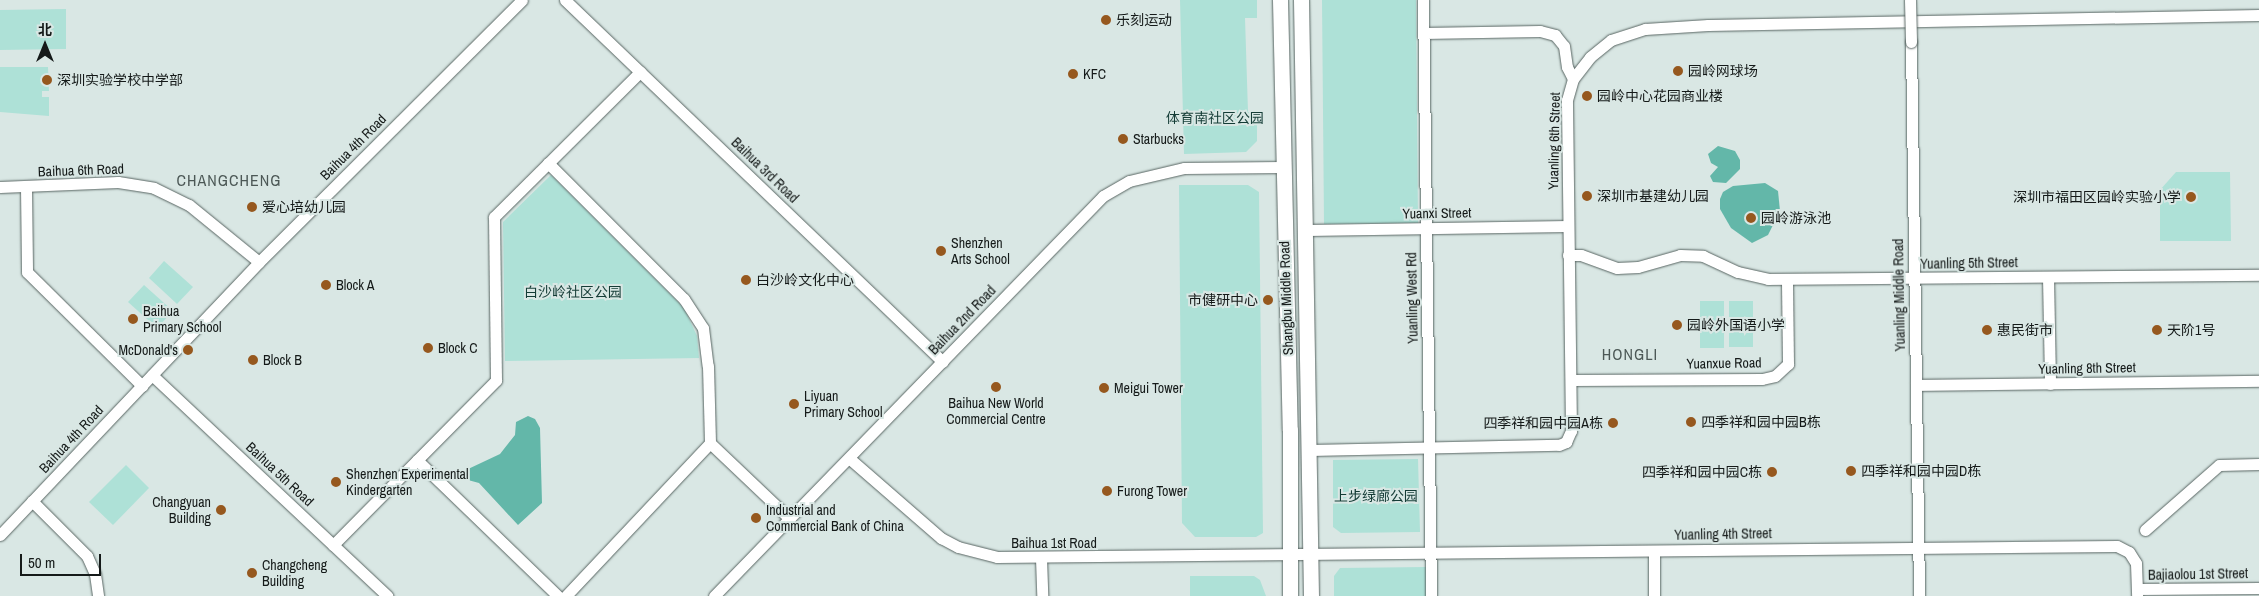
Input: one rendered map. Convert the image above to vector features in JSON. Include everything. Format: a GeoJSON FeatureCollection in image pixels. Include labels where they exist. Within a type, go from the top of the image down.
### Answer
{"type":"FeatureCollection","features":[{"type":"Feature","properties":{"kind":"main road","name":"Shangbu Middle Road"},"geometry":{"type":"LineString","coordinates":[[1280,0],[1282,167],[1290,430],[1290,596]]}},
{"type":"Feature","properties":{"kind":"main road","name":"Shangbu Middle Road"},"geometry":{"type":"LineString","coordinates":[[1301,0],[1307,230],[1311,596]]}},
{"type":"Feature","properties":{"kind":"street","name":"Baihua 4th Road"},"geometry":{"type":"LineString","coordinates":[[0,535],[259,262],[522,0]]}},
{"type":"Feature","properties":{"kind":"street","name":"Baihua 3rd Road"},"geometry":{"type":"LineString","coordinates":[[566,0],[942,362]]}},
{"type":"Feature","properties":{"kind":"street","name":"Yuanling West Rd"},"geometry":{"type":"LineString","coordinates":[[1423,0],[1432,596]]}},
{"type":"Feature","properties":{"kind":"street","name":"Yuanling Middle Road"},"geometry":{"type":"LineString","coordinates":[[1910,0],[1919,596]]}},
{"type":"Feature","properties":{"kind":"street","name":"Yuanling 6th Street"},"geometry":{"type":"LineString","coordinates":[[1310,450],[1558,445],[1566,442],[1571,431],[1567,100],[1573,78],[1590,57],[1611,40],[1658,27],[2259,15]]}},
{"type":"Feature","properties":{"kind":"street"},"geometry":{"type":"LineString","coordinates":[[1423,33],[1540,31],[1555,35],[1564,46],[1567,67],[1573,78]]}},
{"type":"Feature","properties":{"kind":"street"},"geometry":{"type":"LineString","coordinates":[[333,545],[496,380],[494,217],[640,72]]}},
{"type":"Feature","properties":{"kind":"street"},"geometry":{"type":"LineString","coordinates":[[548,163],[697,315],[707,347],[710,443],[790,519]]}},
{"type":"Feature","properties":{"kind":"street","name":"Baihua 2nd Road"},"geometry":{"type":"LineString","coordinates":[[714,596],[850,459],[1104,196],[1129,181],[1184,168],[1282,167]]}},
{"type":"Feature","properties":{"kind":"street","name":"Baihua 6th Road"},"geometry":{"type":"LineString","coordinates":[[0,187],[118,182],[154,188],[201,213],[259,262]]}},
{"type":"Feature","properties":{"kind":"street"},"geometry":{"type":"LineString","coordinates":[[26,187],[27,272],[142,386]]}},
{"type":"Feature","properties":{"kind":"street","name":"Yuanxi Street"},"geometry":{"type":"LineString","coordinates":[[1307,230],[1568,226]]}},
{"type":"Feature","properties":{"kind":"street","name":"Yuanling 5th Street"},"geometry":{"type":"LineString","coordinates":[[1568,255],[1581,255],[1617,268],[1638,267],[1680,255],[1703,256],[1756,277],[1791,279],[2259,275]]}},
{"type":"Feature","properties":{"kind":"street"},"geometry":{"type":"LineString","coordinates":[[2048,277],[2050,384]]}},
{"type":"Feature","properties":{"kind":"street","name":"Yuanxue Road"},"geometry":{"type":"LineString","coordinates":[[1571,380],[1762,379],[1775,376],[1788,364],[1791,279]]}},
{"type":"Feature","properties":{"kind":"street","name":"Baihua 5th Road"},"geometry":{"type":"LineString","coordinates":[[152,374],[387,596]]}},
{"type":"Feature","properties":{"kind":"street","name":"Yuanling 8th Street"},"geometry":{"type":"LineString","coordinates":[[1916,385],[2259,381]]}},
{"type":"Feature","properties":{"kind":"street"},"geometry":{"type":"LineString","coordinates":[[566,596],[710,443]]}},
{"type":"Feature","properties":{"kind":"street","name":"Baihua 1st Road"},"geometry":{"type":"LineString","coordinates":[[850,459],[941,538],[958,547],[997,557],[1311,556]]}},
{"type":"Feature","properties":{"kind":"street"},"geometry":{"type":"LineString","coordinates":[[417,460],[558,596]]}},
{"type":"Feature","properties":{"kind":"street"},"geometry":{"type":"LineString","coordinates":[[2145,530],[2220,465],[2259,464]]}},
{"type":"Feature","properties":{"kind":"street"},"geometry":{"type":"LineString","coordinates":[[32,501],[87,556],[95,574],[98,596]]}},
{"type":"Feature","properties":{"kind":"street","name":"Yuanling 4th Street"},"geometry":{"type":"LineString","coordinates":[[1311,556],[1919,546],[2117,546],[2129,552],[2136,562],[2137,593]]}},
{"type":"Feature","properties":{"kind":"street"},"geometry":{"type":"LineString","coordinates":[[1654,551],[1654,596]]}},
{"type":"Feature","properties":{"kind":"street"},"geometry":{"type":"LineString","coordinates":[[1042,558],[1042,596]]}},
{"type":"Feature","properties":{"kind":"street","name":"Bajiaolou 1st Street"},"geometry":{"type":"LineString","coordinates":[[2137,593],[2259,588]]}},
{"type":"Feature","properties":{"kind":"green space","name":"体育南社区公园"},"geometry":{"type":"Polygon","coordinates":[[[1180,0],[1257,0],[1257,18],[1245,18],[1248,112],[1257,112],[1257,141],[1246,152],[1184,154],[1180,0]]]}},
{"type":"Feature","properties":{"kind":"green space"},"geometry":{"type":"Polygon","coordinates":[[[1322,0],[1416,0],[1418,223],[1324,224],[1322,0]]]}},
{"type":"Feature","properties":{"kind":"green space"},"geometry":{"type":"Polygon","coordinates":[[[66,9],[66,49],[0,50],[0,10],[66,9]]]}},
{"type":"Feature","properties":{"kind":"green space"},"geometry":{"type":"Polygon","coordinates":[[[0,67],[48,67],[49,91],[42,91],[42,97],[49,97],[49,116],[0,112],[0,67]]]}},
{"type":"Feature","properties":{"kind":"green space"},"geometry":{"type":"Polygon","coordinates":[[[2176,172],[2230,172],[2231,241],[2160,241],[2160,190],[2176,172]]]}},
{"type":"Feature","properties":{"kind":"green space","name":"白沙岭社区公园"},"geometry":{"type":"Polygon","coordinates":[[[551,175],[684,308],[697,336],[699,358],[505,361],[503,222],[551,175]]]}},
{"type":"Feature","properties":{"kind":"green space"},"geometry":{"type":"Polygon","coordinates":[[[1179,185],[1248,185],[1259,192],[1263,533],[1256,537],[1195,537],[1182,523],[1179,185]]]}},
{"type":"Feature","properties":{"kind":"green space"},"geometry":{"type":"Polygon","coordinates":[[[164,261],[193,287],[177,304],[149,278],[164,261]]]}},
{"type":"Feature","properties":{"kind":"green space"},"geometry":{"type":"Polygon","coordinates":[[[144,285],[173,311],[157,328],[128,302],[144,285]]]}},
{"type":"Feature","properties":{"kind":"green space"},"geometry":{"type":"Polygon","coordinates":[[[1700,301],[1724,301],[1724,348],[1700,348],[1700,301]]]}},
{"type":"Feature","properties":{"kind":"green space"},"geometry":{"type":"Polygon","coordinates":[[[1729,301],[1753,301],[1753,347],[1729,347],[1729,301]]]}},
{"type":"Feature","properties":{"kind":"green space","name":"上步绿廊公园"},"geometry":{"type":"Polygon","coordinates":[[[1418,459],[1420,532],[1341,533],[1333,527],[1333,460],[1418,459]]]}},
{"type":"Feature","properties":{"kind":"green space"},"geometry":{"type":"Polygon","coordinates":[[[126,465],[149,488],[113,525],[89,502],[126,465]]]}},
{"type":"Feature","properties":{"kind":"green space"},"geometry":{"type":"Polygon","coordinates":[[[1426,567],[1426,596],[1334,596],[1334,576],[1340,568],[1426,567]]]}},
{"type":"Feature","properties":{"kind":"green space"},"geometry":{"type":"Polygon","coordinates":[[[1190,576],[1254,576],[1260,580],[1266,596],[1190,596],[1190,576]]]}},
{"type":"Feature","properties":{"kind":"shaded area"},"geometry":{"type":"Polygon","coordinates":[[[1718,146],[1735,151],[1740,160],[1740,169],[1726,183],[1713,182],[1710,176],[1718,167],[1711,163],[1708,154],[1718,146]]]}},
{"type":"Feature","properties":{"kind":"shaded area","name":"园岭游泳池"},"geometry":{"type":"Polygon","coordinates":[[[1765,183],[1778,191],[1780,211],[1768,235],[1752,243],[1731,228],[1720,209],[1720,199],[1723,192],[1733,186],[1765,183]]]}},
{"type":"Feature","properties":{"kind":"shaded area"},"geometry":{"type":"Polygon","coordinates":[[[528,416],[535,419],[540,428],[542,503],[518,525],[479,483],[468,480],[466,470],[500,454],[515,435],[516,422],[528,416]]]}},
{"type":"Feature","properties":{"kind":"place","name":"乐刻运动"},"geometry":{"type":"Point","coordinates":[1106,20]}},
{"type":"Feature","properties":{"kind":"place","name":"园岭网球场"},"geometry":{"type":"Point","coordinates":[1678,71]}},
{"type":"Feature","properties":{"kind":"place","name":"KFC"},"geometry":{"type":"Point","coordinates":[1073,74]}},
{"type":"Feature","properties":{"kind":"place","name":"深圳实验学校中学部"},"geometry":{"type":"Point","coordinates":[47,80]}},
{"type":"Feature","properties":{"kind":"place","name":"园岭中心花园商业楼"},"geometry":{"type":"Point","coordinates":[1587,96]}},
{"type":"Feature","properties":{"kind":"place","name":"Starbucks"},"geometry":{"type":"Point","coordinates":[1123,139]}},
{"type":"Feature","properties":{"kind":"place","name":"深圳市基建幼儿园"},"geometry":{"type":"Point","coordinates":[1587,196]}},
{"type":"Feature","properties":{"kind":"place","name":"深圳市福田区园岭实验小学"},"geometry":{"type":"Point","coordinates":[2191,197]}},
{"type":"Feature","properties":{"kind":"place","name":"爱心培幼儿园"},"geometry":{"type":"Point","coordinates":[252,207]}},
{"type":"Feature","properties":{"kind":"place","name":"园岭游泳池"},"geometry":{"type":"Point","coordinates":[1751,218]}},
{"type":"Feature","properties":{"kind":"place","name":"Shenzhen Arts School"},"geometry":{"type":"Point","coordinates":[941,251]}},
{"type":"Feature","properties":{"kind":"place","name":"白沙岭文化中心"},"geometry":{"type":"Point","coordinates":[746,280]}},
{"type":"Feature","properties":{"kind":"place","name":"Block A"},"geometry":{"type":"Point","coordinates":[326,285]}},
{"type":"Feature","properties":{"kind":"place","name":"市健研中心"},"geometry":{"type":"Point","coordinates":[1268,300]}},
{"type":"Feature","properties":{"kind":"place","name":"Baihua Primary School"},"geometry":{"type":"Point","coordinates":[133,319]}},
{"type":"Feature","properties":{"kind":"place","name":"园岭外国语小学"},"geometry":{"type":"Point","coordinates":[1677,325]}},
{"type":"Feature","properties":{"kind":"place","name":"惠民街市"},"geometry":{"type":"Point","coordinates":[1987,330]}},
{"type":"Feature","properties":{"kind":"place","name":"天阶1号"},"geometry":{"type":"Point","coordinates":[2157,330]}},
{"type":"Feature","properties":{"kind":"place","name":"Block C"},"geometry":{"type":"Point","coordinates":[428,348]}},
{"type":"Feature","properties":{"kind":"place","name":"McDonald's"},"geometry":{"type":"Point","coordinates":[188,350]}},
{"type":"Feature","properties":{"kind":"place","name":"Block B"},"geometry":{"type":"Point","coordinates":[253,360]}},
{"type":"Feature","properties":{"kind":"place","name":"Baihua New World Commercial Centre"},"geometry":{"type":"Point","coordinates":[996,387]}},
{"type":"Feature","properties":{"kind":"place","name":"Meigui Tower"},"geometry":{"type":"Point","coordinates":[1104,388]}},
{"type":"Feature","properties":{"kind":"place","name":"Liyuan Primary School"},"geometry":{"type":"Point","coordinates":[794,404]}},
{"type":"Feature","properties":{"kind":"place","name":"四季祥和园中园B栋"},"geometry":{"type":"Point","coordinates":[1691,422]}},
{"type":"Feature","properties":{"kind":"place","name":"四季祥和园中园A栋"},"geometry":{"type":"Point","coordinates":[1613,423]}},
{"type":"Feature","properties":{"kind":"place","name":"四季祥和园中园D栋"},"geometry":{"type":"Point","coordinates":[1851,471]}},
{"type":"Feature","properties":{"kind":"place","name":"四季祥和园中园C栋"},"geometry":{"type":"Point","coordinates":[1772,472]}},
{"type":"Feature","properties":{"kind":"place","name":"Shenzhen Experimental Kindergarten"},"geometry":{"type":"Point","coordinates":[336,482]}},
{"type":"Feature","properties":{"kind":"place","name":"Furong Tower"},"geometry":{"type":"Point","coordinates":[1107,491]}},
{"type":"Feature","properties":{"kind":"place","name":"Changyuan Building"},"geometry":{"type":"Point","coordinates":[221,510]}},
{"type":"Feature","properties":{"kind":"place","name":"Industrial and Commercial Bank of China"},"geometry":{"type":"Point","coordinates":[756,518]}},
{"type":"Feature","properties":{"kind":"place","name":"Changcheng Building"},"geometry":{"type":"Point","coordinates":[252,573]}},
{"type":"Feature","properties":{"kind":"district","name":"CHANGCHENG"},"geometry":{"type":"Point","coordinates":[229,180]}},
{"type":"Feature","properties":{"kind":"district","name":"HONGLI"},"geometry":{"type":"Point","coordinates":[1630,354]}}]}
